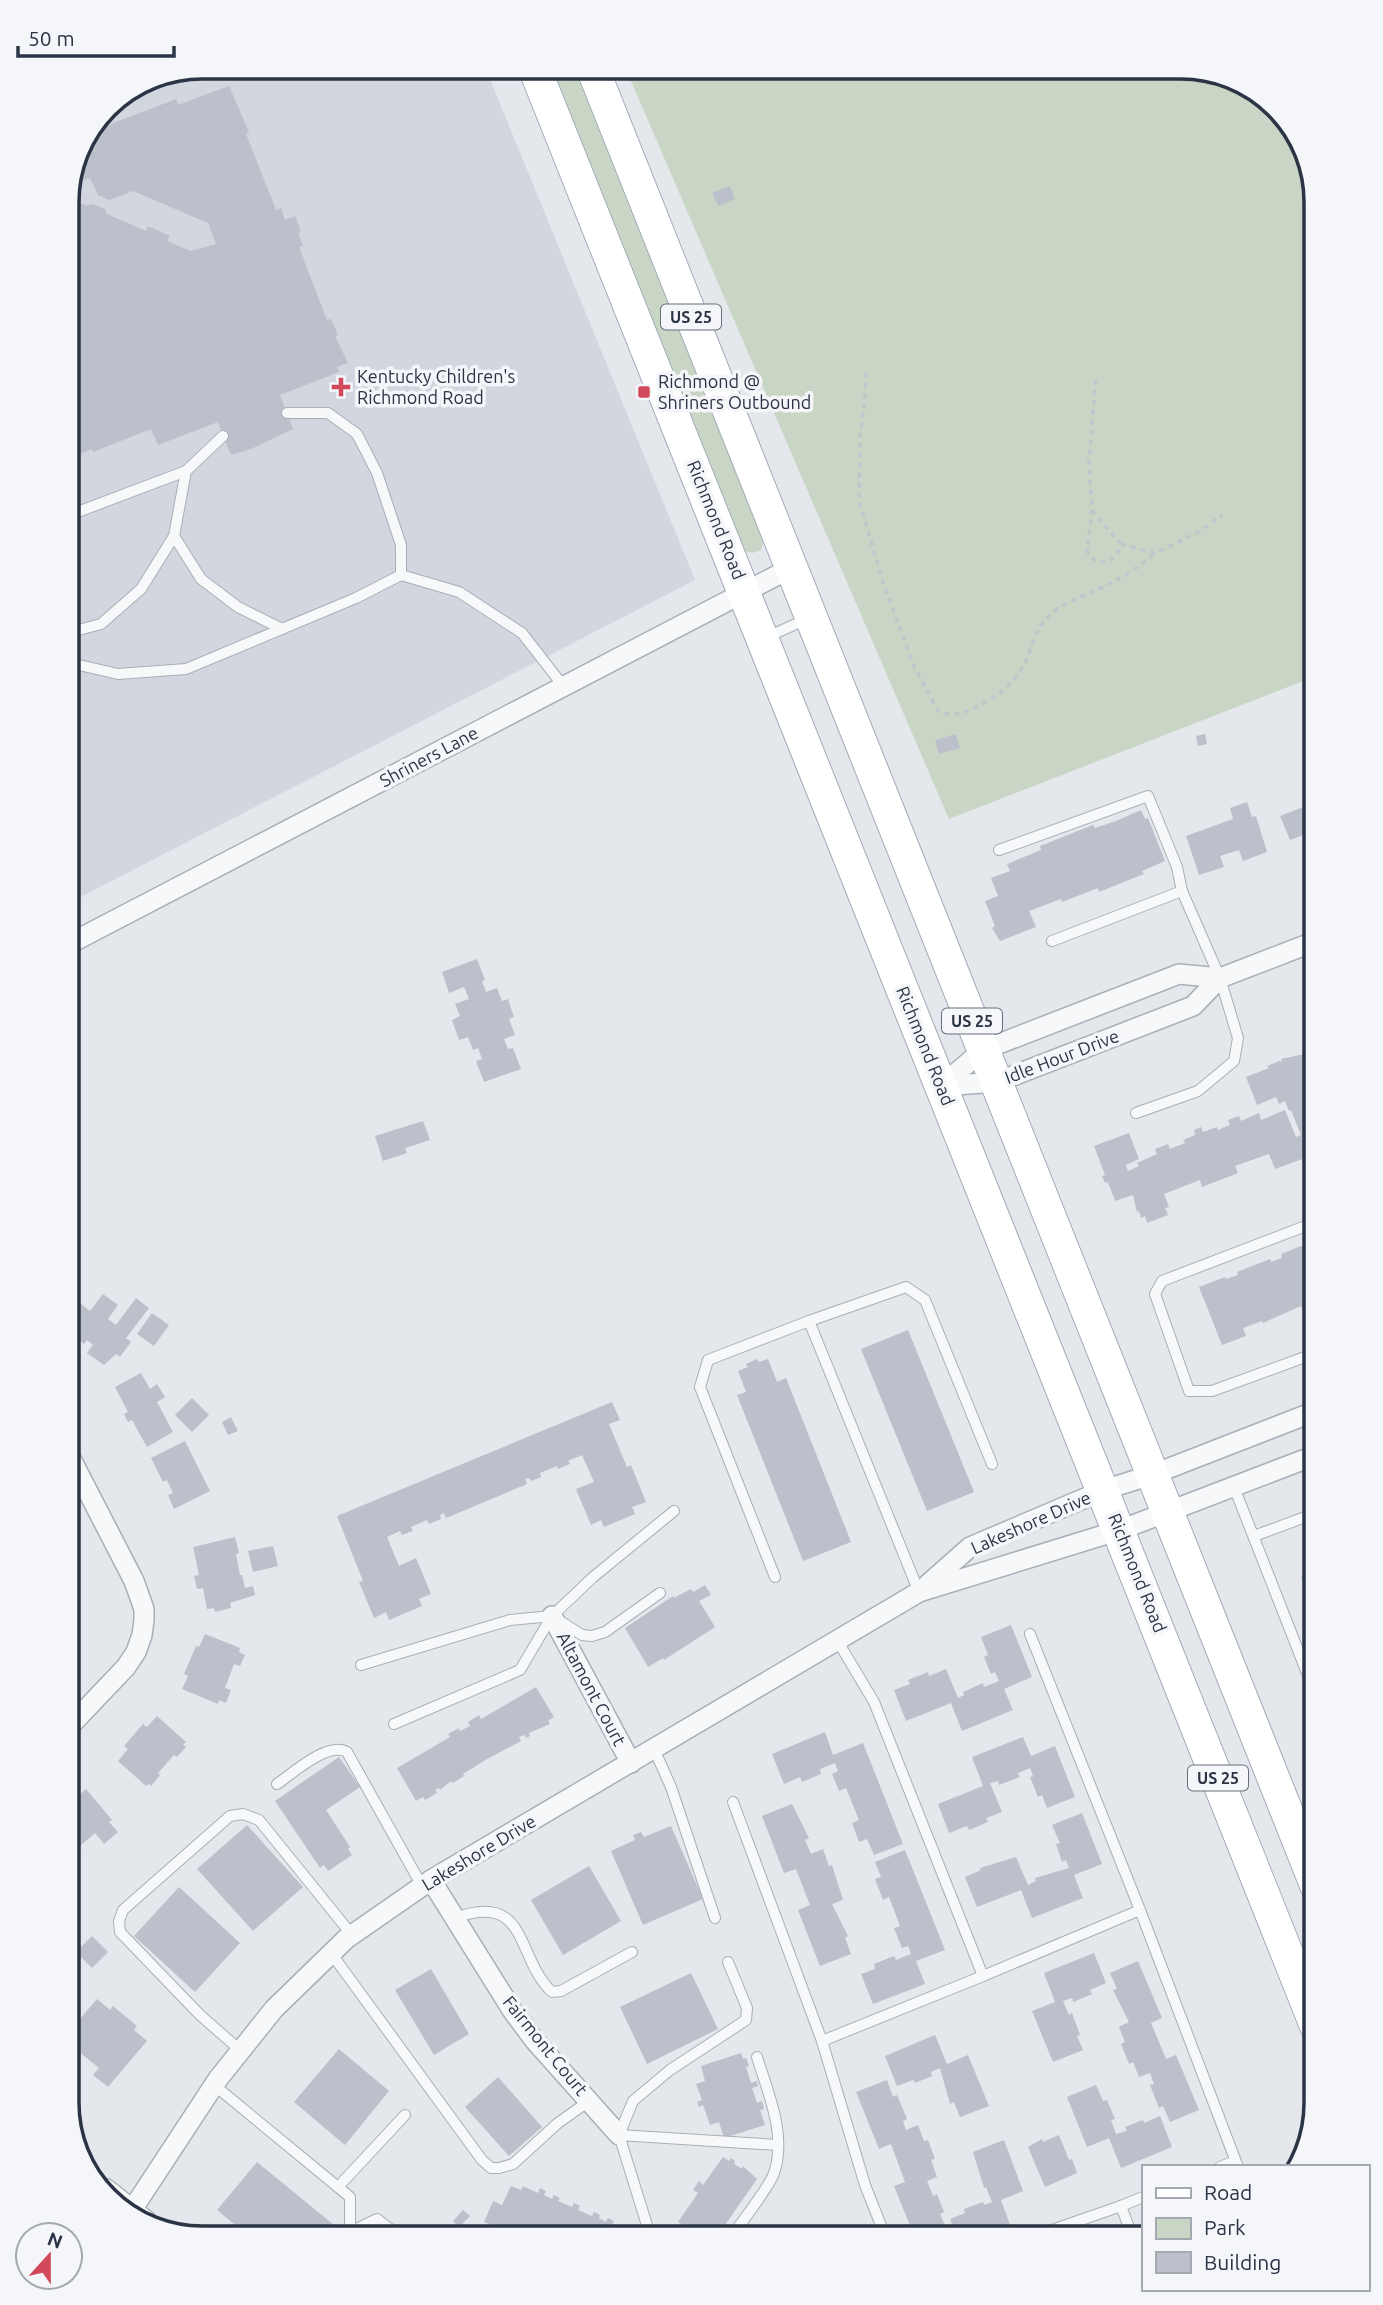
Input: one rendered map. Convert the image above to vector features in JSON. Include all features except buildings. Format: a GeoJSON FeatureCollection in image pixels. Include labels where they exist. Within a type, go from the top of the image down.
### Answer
{"type":"FeatureCollection","features":[{"type":"Feature","properties":{"kind":"main road","name":"Richmond Road"},"geometry":{"type":"LineString","coordinates":[[539,79],[1304,1993]]}},
{"type":"Feature","properties":{"kind":"main road","name":"US 25"},"geometry":{"type":"LineString","coordinates":[[597,79],[1304,1852]]}},
{"type":"Feature","properties":{"kind":"street","name":"Shriners Lane"},"geometry":{"type":"LineString","coordinates":[[79,939],[790,568]]}},
{"type":"Feature","properties":{"kind":"street","name":"Idle Hour Drive"},"geometry":{"type":"LineString","coordinates":[[942,1086],[997,1083],[1193,1006],[1220,978],[1304,946]]}},
{"type":"Feature","properties":{"kind":"street","name":"Idle Hour Drive"},"geometry":{"type":"LineString","coordinates":[[942,1086],[984,1050],[1178,974],[1220,978]]}},
{"type":"Feature","properties":{"kind":"street","name":"Lakeshore Drive"},"geometry":{"type":"LineString","coordinates":[[139,2210],[215,2085],[274,2009],[352,1935],[427,1883],[919,1592],[970,1547],[1104,1490],[1154,1474],[1304,1416]]}},
{"type":"Feature","properties":{"kind":"street","name":"Lakeshore Drive"},"geometry":{"type":"LineString","coordinates":[[919,1592],[1120,1530],[1304,1460]]}},
{"type":"Feature","properties":{"kind":"street"},"geometry":{"type":"LineString","coordinates":[[79,1474],[134,1581],[144,1609],[142,1635],[136,1651],[126,1667],[79,1716]]}},
{"type":"Feature","properties":{"kind":"street","name":"Altamont Court"},"geometry":{"type":"LineString","coordinates":[[552,1616],[631,1763]]}},
{"type":"Feature","properties":{"kind":"street","name":"Fairmont Court"},"geometry":{"type":"LineString","coordinates":[[427,1883],[455,1918],[512,2010],[619,2135]]}},
{"type":"Feature","properties":{"kind":"lane"},"geometry":{"type":"LineString","coordinates":[[287,413],[328,413],[357,435],[377,473],[401,545],[401,575]]}},
{"type":"Feature","properties":{"kind":"lane"},"geometry":{"type":"LineString","coordinates":[[79,511],[186,471],[223,436]]}},
{"type":"Feature","properties":{"kind":"lane"},"geometry":{"type":"LineString","coordinates":[[79,630],[101,624],[141,589],[174,536],[186,471]]}},
{"type":"Feature","properties":{"kind":"lane"},"geometry":{"type":"LineString","coordinates":[[174,536],[201,579],[238,607],[282,629]]}},
{"type":"Feature","properties":{"kind":"lane"},"geometry":{"type":"LineString","coordinates":[[79,665],[118,674],[186,669],[356,598],[401,575],[459,592],[522,633],[564,687]]}},
{"type":"Feature","properties":{"kind":"lane"},"geometry":{"type":"LineString","coordinates":[[763,639],[811,618]]}},
{"type":"Feature","properties":{"kind":"lane"},"geometry":{"type":"LineString","coordinates":[[999,850],[1148,796],[1177,867],[1182,891],[1220,978],[1238,1038],[1234,1061],[1198,1091],[1136,1113]]}},
{"type":"Feature","properties":{"kind":"lane"},"geometry":{"type":"LineString","coordinates":[[1052,941],[1182,891]]}},
{"type":"Feature","properties":{"kind":"lane"},"geometry":{"type":"LineString","coordinates":[[1304,1227],[1162,1281],[1155,1294],[1189,1391],[1212,1391],[1304,1358]]}},
{"type":"Feature","properties":{"kind":"lane"},"geometry":{"type":"LineString","coordinates":[[775,1577],[699,1387],[708,1360],[906,1287],[925,1300],[992,1465]]}},
{"type":"Feature","properties":{"kind":"lane"},"geometry":{"type":"LineString","coordinates":[[809,1321],[919,1592]]}},
{"type":"Feature","properties":{"kind":"lane"},"geometry":{"type":"LineString","coordinates":[[1234,1487],[1304,1663]]}},
{"type":"Feature","properties":{"kind":"lane"},"geometry":{"type":"LineString","coordinates":[[394,1724],[520,1670],[552,1616],[592,1578],[674,1511]]}},
{"type":"Feature","properties":{"kind":"lane"},"geometry":{"type":"LineString","coordinates":[[1254,1536],[1304,1518]]}},
{"type":"Feature","properties":{"kind":"lane"},"geometry":{"type":"LineString","coordinates":[[361,1665],[510,1620],[552,1616],[582,1635],[592,1636],[606,1632],[660,1593]]}},
{"type":"Feature","properties":{"kind":"lane"},"geometry":{"type":"LineString","coordinates":[[1030,1634],[1237,2164]]}},
{"type":"Feature","properties":{"kind":"lane"},"geometry":{"type":"LineString","coordinates":[[837,1639],[874,1702],[983,1976]]}},
{"type":"Feature","properties":{"kind":"lane"},"geometry":{"type":"LineString","coordinates":[[277,1784],[329,1749],[347,1752],[427,1883]]}},
{"type":"Feature","properties":{"kind":"lane"},"geometry":{"type":"LineString","coordinates":[[654,1749],[671,1787],[715,1918]]}},
{"type":"Feature","properties":{"kind":"lane"},"geometry":{"type":"LineString","coordinates":[[733,1802],[822,2041],[865,2185],[881,2226]]}},
{"type":"Feature","properties":{"kind":"lane"},"geometry":{"type":"LineString","coordinates":[[240,2050],[200,2015],[120,1932],[123,1910],[230,1816],[243,1814],[259,1819],[352,1935]]}},
{"type":"Feature","properties":{"kind":"lane"},"geometry":{"type":"LineString","coordinates":[[822,2041],[1140,1910]]}},
{"type":"Feature","properties":{"kind":"lane"},"geometry":{"type":"LineString","coordinates":[[455,1918],[473,1912],[490,1911],[510,1920],[543,1984],[552,1992],[561,1991],[632,1952]]}},
{"type":"Feature","properties":{"kind":"lane"},"geometry":{"type":"LineString","coordinates":[[331,1953],[482,2160],[491,2168],[513,2164],[558,2123],[589,2101]]}},
{"type":"Feature","properties":{"kind":"lane"},"geometry":{"type":"LineString","coordinates":[[647,2226],[619,2135],[633,2101],[670,2070],[746,2020],[747,2008],[728,1962]]}},
{"type":"Feature","properties":{"kind":"lane"},"geometry":{"type":"LineString","coordinates":[[739,2226],[774,2174],[778,2145],[774,2111],[757,2057]]}},
{"type":"Feature","properties":{"kind":"lane"},"geometry":{"type":"LineString","coordinates":[[215,2085],[350,2197],[348,2226]]}},
{"type":"Feature","properties":{"kind":"lane"},"geometry":{"type":"LineString","coordinates":[[338,2187],[405,2115]]}},
{"type":"Feature","properties":{"kind":"lane"},"geometry":{"type":"LineString","coordinates":[[619,2135],[778,2145]]}},
{"type":"Feature","properties":{"kind":"lane"},"geometry":{"type":"LineString","coordinates":[[1064,2226],[1142,2197]]}},
{"type":"Feature","properties":{"kind":"lane"},"geometry":{"type":"LineString","coordinates":[[1121,2206],[1128,2226]]}},
{"type":"Feature","properties":{"kind":"lane"},"geometry":{"type":"LineString","coordinates":[[364,2226],[377,2219],[386,2226]]}},
{"type":"Feature","properties":{"kind":"path"},"geometry":{"type":"LineString","coordinates":[[866,373],[860,436],[859,501],[884,585],[913,664],[938,711],[952,716],[995,698],[1027,660],[1033,638],[1044,621],[1060,607],[1136,569],[1155,553],[1199,533],[1222,515]]}},
{"type":"Feature","properties":{"kind":"path"},"geometry":{"type":"LineString","coordinates":[[1096,374],[1089,462],[1092,510],[1087,551],[1096,562],[1108,563],[1117,556],[1121,544]]}},
{"type":"Feature","properties":{"kind":"path"},"geometry":{"type":"LineString","coordinates":[[1092,510],[1121,544],[1155,553]]}},
{"type":"Feature","properties":{"kind":"shaded area","name":"Kentucky Children's Richmond Road"},"geometry":{"type":"Polygon","coordinates":[[[490,79],[695,580],[79,898],[79,193],[83,170],[99,133],[133,99],[154,88],[177,81],[490,79]]]}},
{"type":"Feature","properties":{"kind":"green space"},"geometry":{"type":"Polygon","coordinates":[[[553,79],[580,79],[763,536],[761,550],[752,553],[744,551],[553,79]]]}},
{"type":"Feature","properties":{"kind":"green space"},"geometry":{"type":"Polygon","coordinates":[[[630,79],[1190,79],[1221,85],[1250,99],[1274,120],[1292,147],[1300,170],[1304,201],[1304,681],[949,819],[630,79]]]}},
{"type":"Feature","properties":{"kind":"place","name":"Kentucky Children's Richmond Road"},"geometry":{"type":"Point","coordinates":[341,387]}},
{"type":"Feature","properties":{"kind":"place","name":"Richmond @ Shriners Outbound"},"geometry":{"type":"Point","coordinates":[644,392]}}]}
